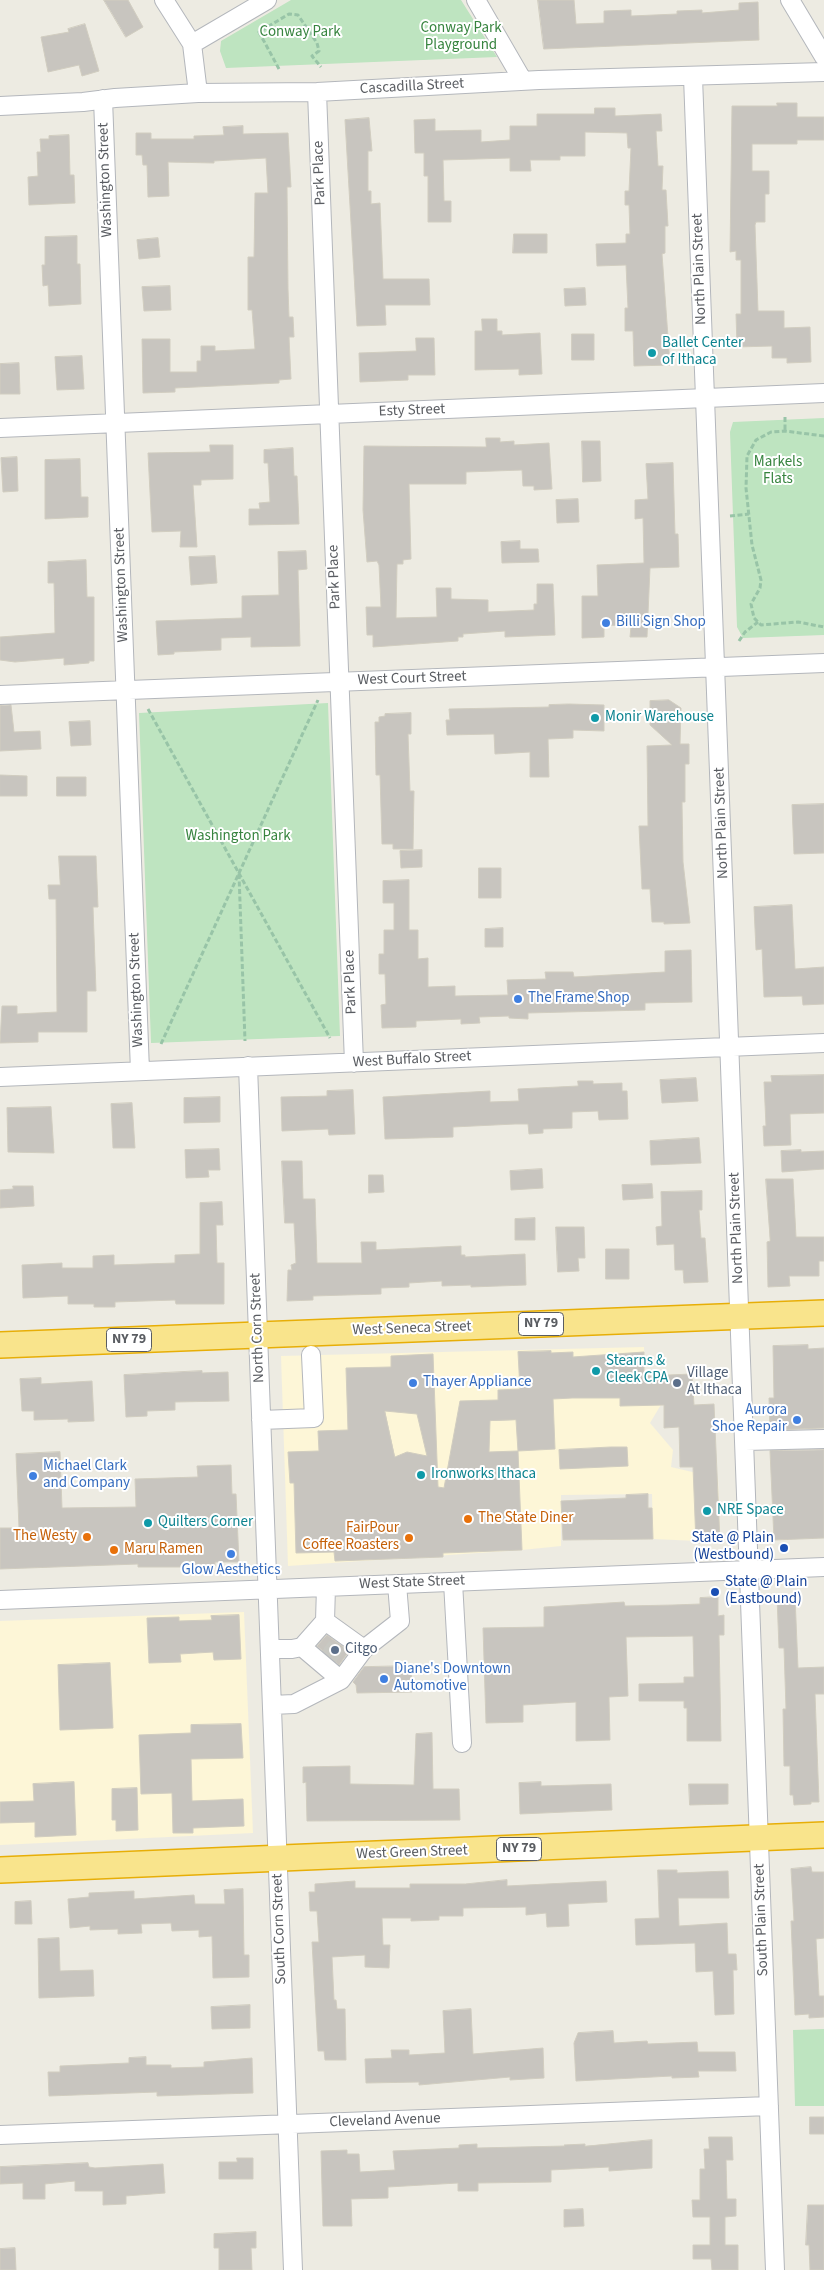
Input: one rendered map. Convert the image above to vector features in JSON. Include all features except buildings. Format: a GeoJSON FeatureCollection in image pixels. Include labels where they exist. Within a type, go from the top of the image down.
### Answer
{"type":"FeatureCollection","features":[{"type":"Feature","properties":{"kind":"highway","name":"West Seneca Street"},"geometry":{"type":"LineString","coordinates":[[0,1345],[824,1313]]}},
{"type":"Feature","properties":{"kind":"highway","name":"West Green Street"},"geometry":{"type":"LineString","coordinates":[[0,1870],[824,1835]]}},
{"type":"Feature","properties":{"kind":"street"},"geometry":{"type":"LineString","coordinates":[[164,0],[192,44],[198,93]]}},
{"type":"Feature","properties":{"kind":"street"},"geometry":{"type":"LineString","coordinates":[[192,44],[267,0]]}},
{"type":"Feature","properties":{"kind":"street"},"geometry":{"type":"LineString","coordinates":[[476,0],[523,81]]}},
{"type":"Feature","properties":{"kind":"street"},"geometry":{"type":"LineString","coordinates":[[790,0],[818,33],[824,57]]}},
{"type":"Feature","properties":{"kind":"street","name":"Cascadilla Street"},"geometry":{"type":"LineString","coordinates":[[0,106],[198,93],[317,92],[523,81],[824,72]]}},
{"type":"Feature","properties":{"kind":"street","name":"North Plain Street"},"geometry":{"type":"LineString","coordinates":[[693,77],[750,1570]]}},
{"type":"Feature","properties":{"kind":"street","name":"Park Place"},"geometry":{"type":"LineString","coordinates":[[317,92],[354,1063]]}},
{"type":"Feature","properties":{"kind":"street","name":"Washington Street"},"geometry":{"type":"LineString","coordinates":[[103,99],[140,1071]]}},
{"type":"Feature","properties":{"kind":"street","name":"Esty Street"},"geometry":{"type":"LineString","coordinates":[[0,428],[824,393]]}},
{"type":"Feature","properties":{"kind":"street","name":"West Court Street"},"geometry":{"type":"LineString","coordinates":[[0,695],[824,663]]}},
{"type":"Feature","properties":{"kind":"street","name":"West Buffalo Street"},"geometry":{"type":"LineString","coordinates":[[0,1077],[824,1043]]}},
{"type":"Feature","properties":{"kind":"street","name":"North Corn Street"},"geometry":{"type":"LineString","coordinates":[[248,1066],[268,1589]]}},
{"type":"Feature","properties":{"kind":"street"},"geometry":{"type":"LineString","coordinates":[[261,1420],[314,1418],[311,1355]]}},
{"type":"Feature","properties":{"kind":"street"},"geometry":{"type":"LineString","coordinates":[[745,1441],[824,1439]]}},
{"type":"Feature","properties":{"kind":"street","name":"West State Street"},"geometry":{"type":"LineString","coordinates":[[0,1600],[824,1567]]}},
{"type":"Feature","properties":{"kind":"street","name":"South Plain Street"},"geometry":{"type":"LineString","coordinates":[[750,1570],[775,2270]]}},
{"type":"Feature","properties":{"kind":"street"},"geometry":{"type":"LineString","coordinates":[[453,1582],[462,1744]]}},
{"type":"Feature","properties":{"kind":"street"},"geometry":{"type":"LineString","coordinates":[[272,1705],[294,1704],[342,1680],[364,1649],[400,1621],[396,1584]]}},
{"type":"Feature","properties":{"kind":"street"},"geometry":{"type":"LineString","coordinates":[[270,1649],[302,1647],[325,1620],[326,1587]]}},
{"type":"Feature","properties":{"kind":"street","name":"South Corn Street"},"geometry":{"type":"LineString","coordinates":[[268,1589],[293,2270]]}},
{"type":"Feature","properties":{"kind":"street"},"geometry":{"type":"LineString","coordinates":[[325,1620],[343,1637],[364,1649]]}},
{"type":"Feature","properties":{"kind":"street"},"geometry":{"type":"LineString","coordinates":[[302,1647],[325,1663],[342,1680]]}},
{"type":"Feature","properties":{"kind":"street","name":"Cleveland Avenue"},"geometry":{"type":"LineString","coordinates":[[0,2135],[769,2106]]}},
{"type":"Feature","properties":{"kind":"path"},"geometry":{"type":"LineString","coordinates":[[279,69],[259,32],[289,14],[298,15],[317,43],[319,51],[312,56],[321,67]]}},
{"type":"Feature","properties":{"kind":"path"},"geometry":{"type":"LineString","coordinates":[[785,417],[785,431]]}},
{"type":"Feature","properties":{"kind":"path"},"geometry":{"type":"LineString","coordinates":[[824,436],[785,431],[771,432],[756,440],[747,456],[746,488],[752,545],[762,580],[760,588],[754,595],[751,604],[754,618],[761,625],[798,622],[824,627]]}},
{"type":"Feature","properties":{"kind":"path"},"geometry":{"type":"LineString","coordinates":[[730,516],[749,514]]}},
{"type":"Feature","properties":{"kind":"path"},"geometry":{"type":"LineString","coordinates":[[739,641],[758,622]]}},
{"type":"Feature","properties":{"kind":"path"},"geometry":{"type":"LineString","coordinates":[[161,1044],[318,702],[318,694]]}},
{"type":"Feature","properties":{"kind":"path"},"geometry":{"type":"LineString","coordinates":[[148,709],[330,1038]]}},
{"type":"Feature","properties":{"kind":"path"},"geometry":{"type":"LineString","coordinates":[[239,873],[245,1041]]}},
{"type":"Feature","properties":{"kind":"shaded area"},"geometry":{"type":"Polygon","coordinates":[[[644,1347],[645,1404],[661,1375],[692,1374],[695,1397],[662,1403],[650,1423],[673,1450],[671,1467],[718,1478],[720,1542],[653,1539],[652,1494],[561,1495],[561,1546],[288,1566],[281,1356],[644,1347]]]}},
{"type":"Feature","properties":{"kind":"shaded area"},"geometry":{"type":"Polygon","coordinates":[[[244,1612],[253,1833],[0,1845],[0,1621],[244,1612]]]}},
{"type":"Feature","properties":{"kind":"green space","name":"Conway Park"},"geometry":{"type":"Polygon","coordinates":[[[291,0],[461,0],[497,57],[226,68],[220,51],[221,41],[291,0]]]}},
{"type":"Feature","properties":{"kind":"green space","name":"Markels Flats"},"geometry":{"type":"Polygon","coordinates":[[[824,418],[824,635],[743,638],[737,627],[730,432],[733,422],[824,418]]]}},
{"type":"Feature","properties":{"kind":"green space","name":"Washington Park"},"geometry":{"type":"Polygon","coordinates":[[[328,703],[340,1036],[151,1043],[139,713],[328,703]]]}},
{"type":"Feature","properties":{"kind":"green space"},"geometry":{"type":"Polygon","coordinates":[[[824,2029],[824,2106],[795,2106],[793,2030],[824,2029]]]}},
{"type":"Feature","properties":{"kind":"tunnel"},"geometry":{"type":"LineString","coordinates":[[326,1661],[342,1638]]}},
{"type":"Feature","properties":{"kind":"place","name":"Ballet Center of Ithaca"},"geometry":{"type":"Point","coordinates":[652,353]}},
{"type":"Feature","properties":{"kind":"place","name":"Billi Sign Shop"},"geometry":{"type":"Point","coordinates":[606,623]}},
{"type":"Feature","properties":{"kind":"place","name":"Monir Warehouse"},"geometry":{"type":"Point","coordinates":[595,718]}},
{"type":"Feature","properties":{"kind":"place","name":"The Frame Shop"},"geometry":{"type":"Point","coordinates":[518,999]}},
{"type":"Feature","properties":{"kind":"place","name":"Stearns & Cleek CPA"},"geometry":{"type":"Point","coordinates":[596,1371]}},
{"type":"Feature","properties":{"kind":"place","name":"Thayer Appliance"},"geometry":{"type":"Point","coordinates":[413,1383]}},
{"type":"Feature","properties":{"kind":"place","name":"Village At Ithaca"},"geometry":{"type":"Point","coordinates":[677,1383]}},
{"type":"Feature","properties":{"kind":"place","name":"Aurora Shoe Repair"},"geometry":{"type":"Point","coordinates":[797,1420]}},
{"type":"Feature","properties":{"kind":"place","name":"Ironworks Ithaca"},"geometry":{"type":"Point","coordinates":[421,1475]}},
{"type":"Feature","properties":{"kind":"place","name":"Michael Clark and Company"},"geometry":{"type":"Point","coordinates":[33,1476]}},
{"type":"Feature","properties":{"kind":"place","name":"NRE Space"},"geometry":{"type":"Point","coordinates":[707,1511]}},
{"type":"Feature","properties":{"kind":"place","name":"The State Diner"},"geometry":{"type":"Point","coordinates":[468,1519]}},
{"type":"Feature","properties":{"kind":"place","name":"Quilters Corner"},"geometry":{"type":"Point","coordinates":[148,1523]}},
{"type":"Feature","properties":{"kind":"place","name":"The Westy"},"geometry":{"type":"Point","coordinates":[87,1537]}},
{"type":"Feature","properties":{"kind":"place","name":"FairPour Coffee Roasters"},"geometry":{"type":"Point","coordinates":[409,1538]}},
{"type":"Feature","properties":{"kind":"place","name":"State @ Plain (Westbound)"},"geometry":{"type":"Point","coordinates":[784,1548]}},
{"type":"Feature","properties":{"kind":"place","name":"Maru Ramen"},"geometry":{"type":"Point","coordinates":[114,1550]}},
{"type":"Feature","properties":{"kind":"place","name":"Glow Aesthetics"},"geometry":{"type":"Point","coordinates":[231,1554]}},
{"type":"Feature","properties":{"kind":"place","name":"State @ Plain (Eastbound)"},"geometry":{"type":"Point","coordinates":[715,1592]}},
{"type":"Feature","properties":{"kind":"place","name":"Citgo"},"geometry":{"type":"Point","coordinates":[335,1650]}},
{"type":"Feature","properties":{"kind":"place","name":"Diane's Downtown Automotive"},"geometry":{"type":"Point","coordinates":[384,1679]}},
{"type":"Feature","properties":{"kind":"park label","name":"Conway Park Playground"},"geometry":{"type":"Point","coordinates":[461,38]}}]}
